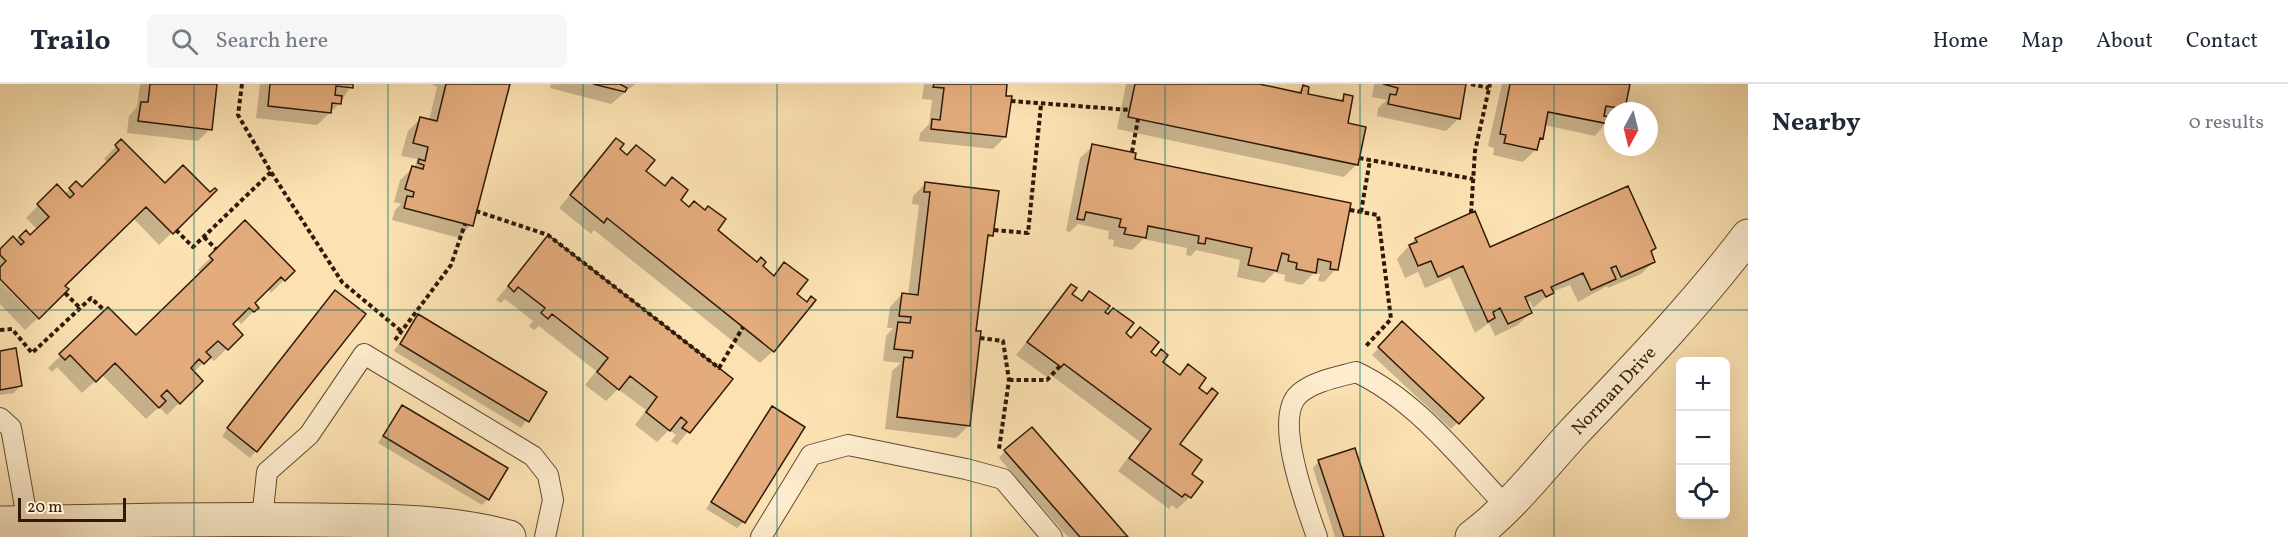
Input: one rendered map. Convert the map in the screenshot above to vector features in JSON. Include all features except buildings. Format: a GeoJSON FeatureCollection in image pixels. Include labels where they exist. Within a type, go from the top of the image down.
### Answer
{"type":"FeatureCollection","features":[{"type":"Feature","properties":{"kind":"street","name":"Norman Drive"},"geometry":{"type":"LineString","coordinates":[[1472,537],[1647,355],[1721,273],[1748,236]]}},
{"type":"Feature","properties":{"kind":"street"},"geometry":{"type":"LineString","coordinates":[[14,523],[262,519],[416,522],[468,526],[509,537]]}},
{"type":"Feature","properties":{"kind":"lane"},"geometry":{"type":"LineString","coordinates":[[262,519],[267,472],[309,435],[364,354],[533,456],[548,475],[553,500],[545,537]]}},
{"type":"Feature","properties":{"kind":"lane"},"geometry":{"type":"LineString","coordinates":[[1317,537],[1293,465],[1290,434],[1293,406],[1299,394],[1323,382],[1356,372],[1384,386],[1433,429],[1505,505]]}},
{"type":"Feature","properties":{"kind":"lane"},"geometry":{"type":"LineString","coordinates":[[0,418],[11,428],[14,523]]}},
{"type":"Feature","properties":{"kind":"lane"},"geometry":{"type":"LineString","coordinates":[[761,537],[811,455],[848,445],[1004,479],[1052,537]]}},
{"type":"Feature","properties":{"kind":"path"},"geometry":{"type":"LineString","coordinates":[[242,84],[238,115],[271,172],[342,282],[401,331]]}},
{"type":"Feature","properties":{"kind":"path"},"geometry":{"type":"LineString","coordinates":[[1471,84],[1489,86],[1475,151],[1471,213]]}},
{"type":"Feature","properties":{"kind":"path"},"geometry":{"type":"LineString","coordinates":[[1011,101],[1130,110]]}},
{"type":"Feature","properties":{"kind":"path"},"geometry":{"type":"LineString","coordinates":[[994,230],[1028,233],[1041,105]]}},
{"type":"Feature","properties":{"kind":"path"},"geometry":{"type":"LineString","coordinates":[[1132,152],[1138,119]]}},
{"type":"Feature","properties":{"kind":"path"},"geometry":{"type":"LineString","coordinates":[[1359,158],[1473,179]]}},
{"type":"Feature","properties":{"kind":"path"},"geometry":{"type":"LineString","coordinates":[[1361,212],[1370,160]]}},
{"type":"Feature","properties":{"kind":"path"},"geometry":{"type":"LineString","coordinates":[[176,230],[193,247],[271,172]]}},
{"type":"Feature","properties":{"kind":"path"},"geometry":{"type":"LineString","coordinates":[[1350,210],[1378,215],[1391,320],[1368,341],[1356,372]]}},
{"type":"Feature","properties":{"kind":"path"},"geometry":{"type":"LineString","coordinates":[[476,211],[549,235],[719,368],[743,327]]}},
{"type":"Feature","properties":{"kind":"path"},"geometry":{"type":"LineString","coordinates":[[383,364],[401,331],[451,265],[465,225]]}},
{"type":"Feature","properties":{"kind":"path"},"geometry":{"type":"LineString","coordinates":[[204,236],[216,249]]}},
{"type":"Feature","properties":{"kind":"path"},"geometry":{"type":"LineString","coordinates":[[65,293],[80,308]]}},
{"type":"Feature","properties":{"kind":"path"},"geometry":{"type":"LineString","coordinates":[[0,330],[12,329],[32,353],[91,298],[104,310]]}},
{"type":"Feature","properties":{"kind":"path"},"geometry":{"type":"LineString","coordinates":[[980,338],[1003,341],[1009,380],[996,477]]}},
{"type":"Feature","properties":{"kind":"path"},"geometry":{"type":"LineString","coordinates":[[1009,380],[1047,380],[1060,366]]}}]}
